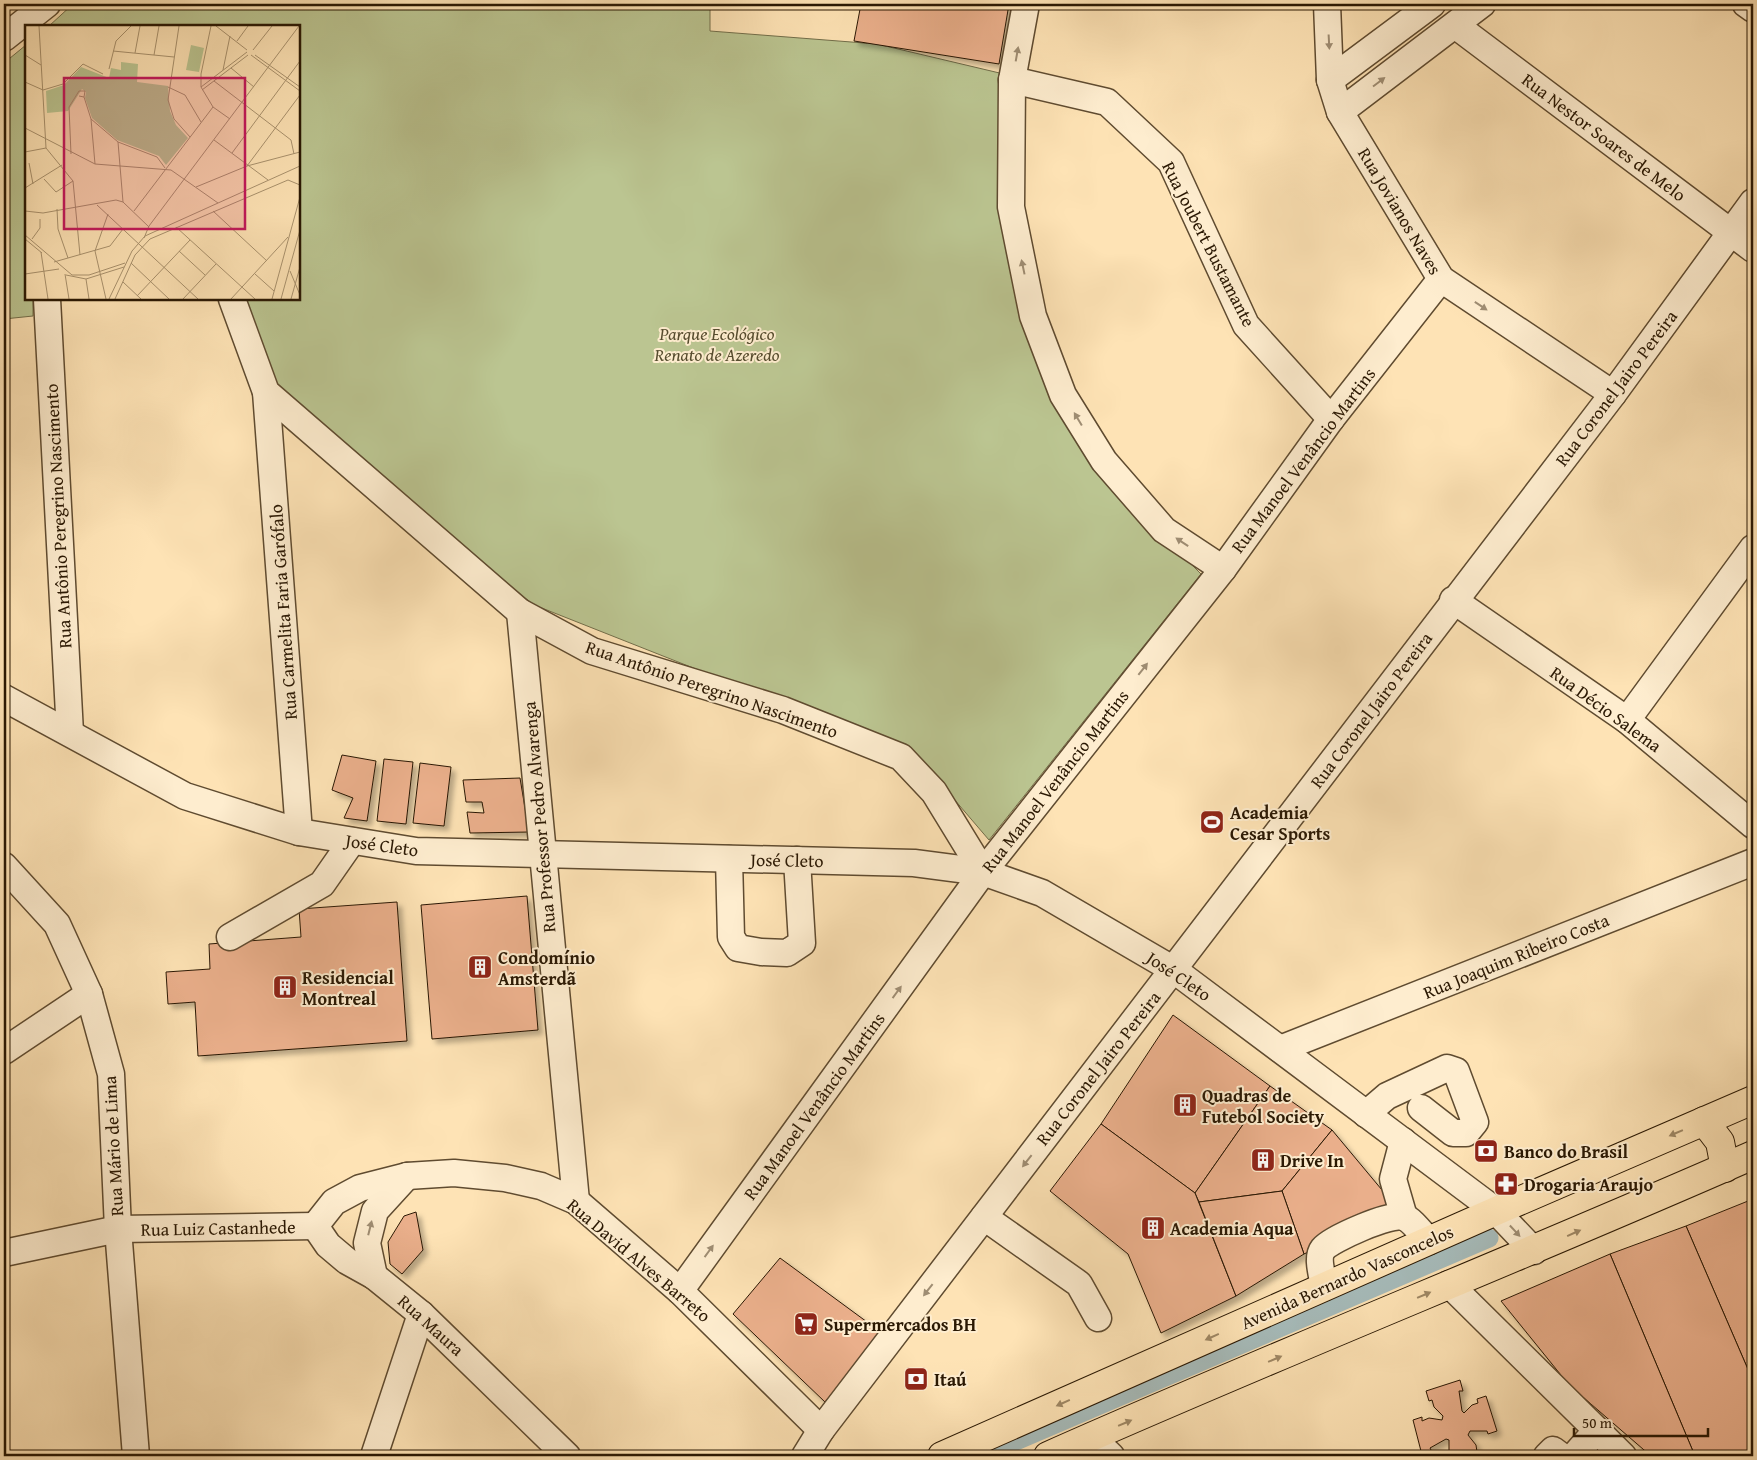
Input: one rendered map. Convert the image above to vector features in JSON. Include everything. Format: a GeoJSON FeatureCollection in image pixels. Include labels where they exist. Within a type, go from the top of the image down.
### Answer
{"type":"FeatureCollection","features":[{"type":"Feature","properties":{"kind":"main road","name":"Avenida Bernardo Vasconcelos"},"geometry":{"type":"LineString","coordinates":[[942,1456],[1496,1211],[1753,1100]]}},
{"type":"Feature","properties":{"kind":"main road"},"geometry":{"type":"LineString","coordinates":[[1704,1121],[1720,1142],[1724,1168]]}},
{"type":"Feature","properties":{"kind":"main road"},"geometry":{"type":"LineString","coordinates":[[1048,1456],[1449,1284],[1534,1251],[1753,1155]]}},
{"type":"Feature","properties":{"kind":"street"},"geometry":{"type":"LineString","coordinates":[[4,38],[47,4]]}},
{"type":"Feature","properties":{"kind":"street"},"geometry":{"type":"LineString","coordinates":[[1026,4],[1012,80],[1011,206],[1033,316],[1063,395],[1104,461],[1164,530],[1222,569]]}},
{"type":"Feature","properties":{"kind":"street","name":"Rua Jovianos Naves"},"geometry":{"type":"LineString","coordinates":[[1327,4],[1330,80],[1340,112],[1440,279],[1613,394]]}},
{"type":"Feature","properties":{"kind":"street"},"geometry":{"type":"LineString","coordinates":[[1330,80],[1432,4]]}},
{"type":"Feature","properties":{"kind":"street"},"geometry":{"type":"LineString","coordinates":[[1340,112],[1482,4]]}},
{"type":"Feature","properties":{"kind":"street"},"geometry":{"type":"LineString","coordinates":[[1746,4],[1753,9]]}},
{"type":"Feature","properties":{"kind":"street","name":"Rua Nestor Soares de Melo"},"geometry":{"type":"LineString","coordinates":[[1455,24],[1753,249]]}},
{"type":"Feature","properties":{"kind":"street","name":"Rua Joubert Bustamante"},"geometry":{"type":"LineString","coordinates":[[1012,80],[1107,102],[1171,162],[1246,325],[1331,419]]}},
{"type":"Feature","properties":{"kind":"street","name":"Rua Coronel Jairo Pereira"},"geometry":{"type":"LineString","coordinates":[[805,1456],[821,1430],[1174,970],[1453,600],[1613,394],[1753,202]]}},
{"type":"Feature","properties":{"kind":"street","name":"Rua Manoel Venâncio Martins"},"geometry":{"type":"LineString","coordinates":[[680,1290],[983,872],[1222,569],[1331,419],[1440,279]]}},
{"type":"Feature","properties":{"kind":"street","name":"Rua Antônio Peregrino Nascimento"},"geometry":{"type":"LineString","coordinates":[[47,300],[70,733]]}},
{"type":"Feature","properties":{"kind":"street","name":"Rua Antônio Peregrino Nascimento"},"geometry":{"type":"LineString","coordinates":[[232,300],[266,392],[520,612],[592,651],[783,710],[901,757],[934,792],[983,872]]}},
{"type":"Feature","properties":{"kind":"street","name":"Rua Carmelita Faria Garófalo"},"geometry":{"type":"LineString","coordinates":[[266,392],[299,832]]}},
{"type":"Feature","properties":{"kind":"street"},"geometry":{"type":"LineString","coordinates":[[1627,720],[1753,548]]}},
{"type":"Feature","properties":{"kind":"street","name":"Rua Décio Salema"},"geometry":{"type":"LineString","coordinates":[[1453,600],[1627,720],[1753,825]]}},
{"type":"Feature","properties":{"kind":"street","name":"Rua Professor Pedro Alvarenga"},"geometry":{"type":"LineString","coordinates":[[520,612],[576,1201]]}},
{"type":"Feature","properties":{"kind":"street","name":"José Cleto"},"geometry":{"type":"LineString","coordinates":[[4,698],[185,796],[299,832],[416,851],[542,856],[914,863],[983,872],[1042,893],[1174,970],[1496,1211],[1534,1251]]}},
{"type":"Feature","properties":{"kind":"street"},"geometry":{"type":"LineString","coordinates":[[230,938],[322,884],[352,841]]}},
{"type":"Feature","properties":{"kind":"street"},"geometry":{"type":"LineString","coordinates":[[730,860],[731,937],[738,948],[761,952],[787,953],[802,943],[797,860]]}},
{"type":"Feature","properties":{"kind":"street","name":"Rua Joaquim Ribeiro Costa"},"geometry":{"type":"LineString","coordinates":[[1280,1050],[1753,862]]}},
{"type":"Feature","properties":{"kind":"street","name":"Rua Mário de Lima"},"geometry":{"type":"LineString","coordinates":[[4,866],[57,924],[89,994],[111,1074],[118,1229],[136,1456]]}},
{"type":"Feature","properties":{"kind":"street"},"geometry":{"type":"LineString","coordinates":[[4,1051],[89,994]]}},
{"type":"Feature","properties":{"kind":"street"},"geometry":{"type":"LineString","coordinates":[[1366,1114],[1387,1096],[1447,1068],[1456,1071],[1475,1122],[1466,1133],[1453,1133],[1421,1108]]}},
{"type":"Feature","properties":{"kind":"street"},"geometry":{"type":"LineString","coordinates":[[1402,1141],[1393,1180],[1404,1217],[1429,1241]]}},
{"type":"Feature","properties":{"kind":"street","name":"Rua David Alves Barreto"},"geometry":{"type":"LineString","coordinates":[[360,1188],[407,1176],[454,1173],[505,1178],[540,1186],[576,1201],[680,1290],[821,1430]]}},
{"type":"Feature","properties":{"kind":"street"},"geometry":{"type":"LineString","coordinates":[[374,1276],[367,1243],[375,1211],[407,1176]]}},
{"type":"Feature","properties":{"kind":"street","name":"Rua Luiz Castanhede"},"geometry":{"type":"LineString","coordinates":[[315,1226],[334,1202],[360,1188]]}},
{"type":"Feature","properties":{"kind":"street"},"geometry":{"type":"LineString","coordinates":[[1324,1287],[1320,1258],[1323,1250],[1334,1241],[1392,1216],[1404,1217]]}},
{"type":"Feature","properties":{"kind":"street"},"geometry":{"type":"LineString","coordinates":[[984,1217],[1079,1284],[1098,1318]]}},
{"type":"Feature","properties":{"kind":"street","name":"Rua Luiz Castanhede"},"geometry":{"type":"LineString","coordinates":[[4,1253],[118,1229],[315,1226]]}},
{"type":"Feature","properties":{"kind":"street","name":"Rua Luiz Castanhede"},"geometry":{"type":"LineString","coordinates":[[315,1226],[328,1245],[347,1261],[374,1276]]}},
{"type":"Feature","properties":{"kind":"street","name":"Rua Maura"},"geometry":{"type":"LineString","coordinates":[[374,1276],[422,1314],[567,1456]]}},
{"type":"Feature","properties":{"kind":"street"},"geometry":{"type":"LineString","coordinates":[[1449,1284],[1596,1432],[1623,1456]]}},
{"type":"Feature","properties":{"kind":"street"},"geometry":{"type":"LineString","coordinates":[[374,1456],[422,1314]]}},
{"type":"Feature","properties":{"kind":"street"},"geometry":{"type":"LineString","coordinates":[[821,1430],[821,1456]]}},
{"type":"Feature","properties":{"kind":"street"},"geometry":{"type":"LineString","coordinates":[[1574,1456],[1596,1432]]}},
{"type":"Feature","properties":{"kind":"street"},"geometry":{"type":"LineString","coordinates":[[1091,1437],[1111,1456]]}},
{"type":"Feature","properties":{"kind":"street"},"geometry":{"type":"LineString","coordinates":[[1547,1456],[1554,1450],[1561,1456]]}},
{"type":"Feature","properties":{"kind":"green space","name":"Parque Ecológico Renato de Azeredo"},"geometry":{"type":"Polygon","coordinates":[[[73,4],[710,4],[710,31],[877,44],[1008,75],[1031,319],[1162,535],[1201,574],[989,840],[918,757],[514,597],[275,386],[243,300],[300,300],[300,25],[50,25],[73,4]]]}},
{"type":"Feature","properties":{"kind":"green space"},"geometry":{"type":"Polygon","coordinates":[[[25,46],[25,300],[33,300],[33,316],[4,319],[4,63],[25,46]]]}},
{"type":"Feature","properties":{"kind":"building"},"geometry":{"type":"Polygon","coordinates":[[[861,4],[1009,4],[999,64],[854,41],[861,4]]]}},
{"type":"Feature","properties":{"kind":"building"},"geometry":{"type":"Polygon","coordinates":[[[342,755],[376,761],[367,821],[344,818],[353,798],[332,790],[342,755]]]}},
{"type":"Feature","properties":{"kind":"building"},"geometry":{"type":"Polygon","coordinates":[[[384,759],[413,762],[406,824],[377,821],[384,759]]]}},
{"type":"Feature","properties":{"kind":"building"},"geometry":{"type":"Polygon","coordinates":[[[420,763],[451,767],[444,826],[413,823],[420,763]]]}},
{"type":"Feature","properties":{"kind":"building"},"geometry":{"type":"Polygon","coordinates":[[[520,778],[529,832],[470,833],[467,812],[484,813],[482,802],[466,802],[463,780],[520,778]]]}},
{"type":"Feature","properties":{"kind":"building","name":"Condomínio Amsterdã"},"geometry":{"type":"Polygon","coordinates":[[[527,896],[538,1030],[432,1039],[421,905],[527,896]]]}},
{"type":"Feature","properties":{"kind":"building","name":"Residencial Montreal"},"geometry":{"type":"Polygon","coordinates":[[[397,902],[407,1041],[198,1056],[195,1002],[168,1004],[166,972],[210,969],[209,944],[301,937],[299,909],[397,902]]]}},
{"type":"Feature","properties":{"kind":"building","name":"Quadras de Futebol Society"},"geometry":{"type":"Polygon","coordinates":[[[1173,1015],[1270,1086],[1195,1193],[1101,1124],[1173,1015]]]}},
{"type":"Feature","properties":{"kind":"building","name":"Drive In"},"geometry":{"type":"Polygon","coordinates":[[[1270,1086],[1332,1130],[1282,1191],[1199,1202],[1195,1193],[1270,1086]]]}},
{"type":"Feature","properties":{"kind":"building","name":"Academia Aqua"},"geometry":{"type":"Polygon","coordinates":[[[1101,1124],[1195,1193],[1236,1296],[1161,1333],[1128,1254],[1050,1191],[1101,1124]]]}},
{"type":"Feature","properties":{"kind":"building"},"geometry":{"type":"Polygon","coordinates":[[[1332,1130],[1397,1208],[1304,1254],[1282,1191],[1332,1130]]]}},
{"type":"Feature","properties":{"kind":"building"},"geometry":{"type":"Polygon","coordinates":[[[1282,1191],[1304,1254],[1236,1296],[1199,1202],[1282,1191]]]}},
{"type":"Feature","properties":{"kind":"building"},"geometry":{"type":"Polygon","coordinates":[[[1753,1199],[1753,1381],[1686,1226],[1753,1199]]]}},
{"type":"Feature","properties":{"kind":"building"},"geometry":{"type":"Polygon","coordinates":[[[416,1212],[423,1250],[402,1274],[390,1264],[388,1242],[404,1216],[416,1212]]]}},
{"type":"Feature","properties":{"kind":"building"},"geometry":{"type":"Polygon","coordinates":[[[1686,1226],[1753,1381],[1753,1456],[1695,1456],[1610,1254],[1686,1226]]]}},
{"type":"Feature","properties":{"kind":"building"},"geometry":{"type":"Polygon","coordinates":[[[1610,1254],[1695,1456],[1651,1456],[1569,1385],[1501,1301],[1610,1254]]]}},
{"type":"Feature","properties":{"kind":"building","name":"Supermercados BH"},"geometry":{"type":"Polygon","coordinates":[[[780,1258],[882,1333],[825,1402],[733,1314],[780,1258]]]}},
{"type":"Feature","properties":{"kind":"building"},"geometry":{"type":"Polygon","coordinates":[[[1460,1380],[1463,1391],[1459,1391],[1462,1411],[1464,1413],[1472,1405],[1478,1403],[1477,1399],[1486,1396],[1497,1431],[1488,1434],[1487,1431],[1470,1431],[1468,1435],[1476,1445],[1477,1452],[1481,1451],[1482,1456],[1449,1456],[1449,1440],[1446,1439],[1430,1448],[1432,1452],[1422,1455],[1413,1420],[1422,1417],[1422,1421],[1429,1418],[1442,1420],[1443,1416],[1434,1407],[1432,1400],[1429,1401],[1426,1391],[1460,1380]]]}},
{"type":"Feature","properties":{"kind":"waterway"},"geometry":{"type":"LineString","coordinates":[[981,1456],[1489,1238]]}},
{"type":"Feature","properties":{"kind":"place","name":"Academia Cesar Sports"},"geometry":{"type":"Point","coordinates":[1212,822]}},
{"type":"Feature","properties":{"kind":"place","name":"Condomínio Amsterdã"},"geometry":{"type":"Point","coordinates":[480,967]}},
{"type":"Feature","properties":{"kind":"place","name":"Residencial Montreal"},"geometry":{"type":"Point","coordinates":[285,987]}},
{"type":"Feature","properties":{"kind":"place","name":"Quadras de Futebol Society"},"geometry":{"type":"Point","coordinates":[1185,1105]}},
{"type":"Feature","properties":{"kind":"place","name":"Banco do Brasil"},"geometry":{"type":"Point","coordinates":[1486,1151]}},
{"type":"Feature","properties":{"kind":"place","name":"Drive In"},"geometry":{"type":"Point","coordinates":[1263,1160]}},
{"type":"Feature","properties":{"kind":"place","name":"Drogaria Araujo"},"geometry":{"type":"Point","coordinates":[1506,1184]}},
{"type":"Feature","properties":{"kind":"place","name":"Academia Aqua"},"geometry":{"type":"Point","coordinates":[1153,1228]}},
{"type":"Feature","properties":{"kind":"place","name":"Supermercados BH"},"geometry":{"type":"Point","coordinates":[806,1324]}},
{"type":"Feature","properties":{"kind":"place","name":"Itaú"},"geometry":{"type":"Point","coordinates":[916,1379]}}]}
